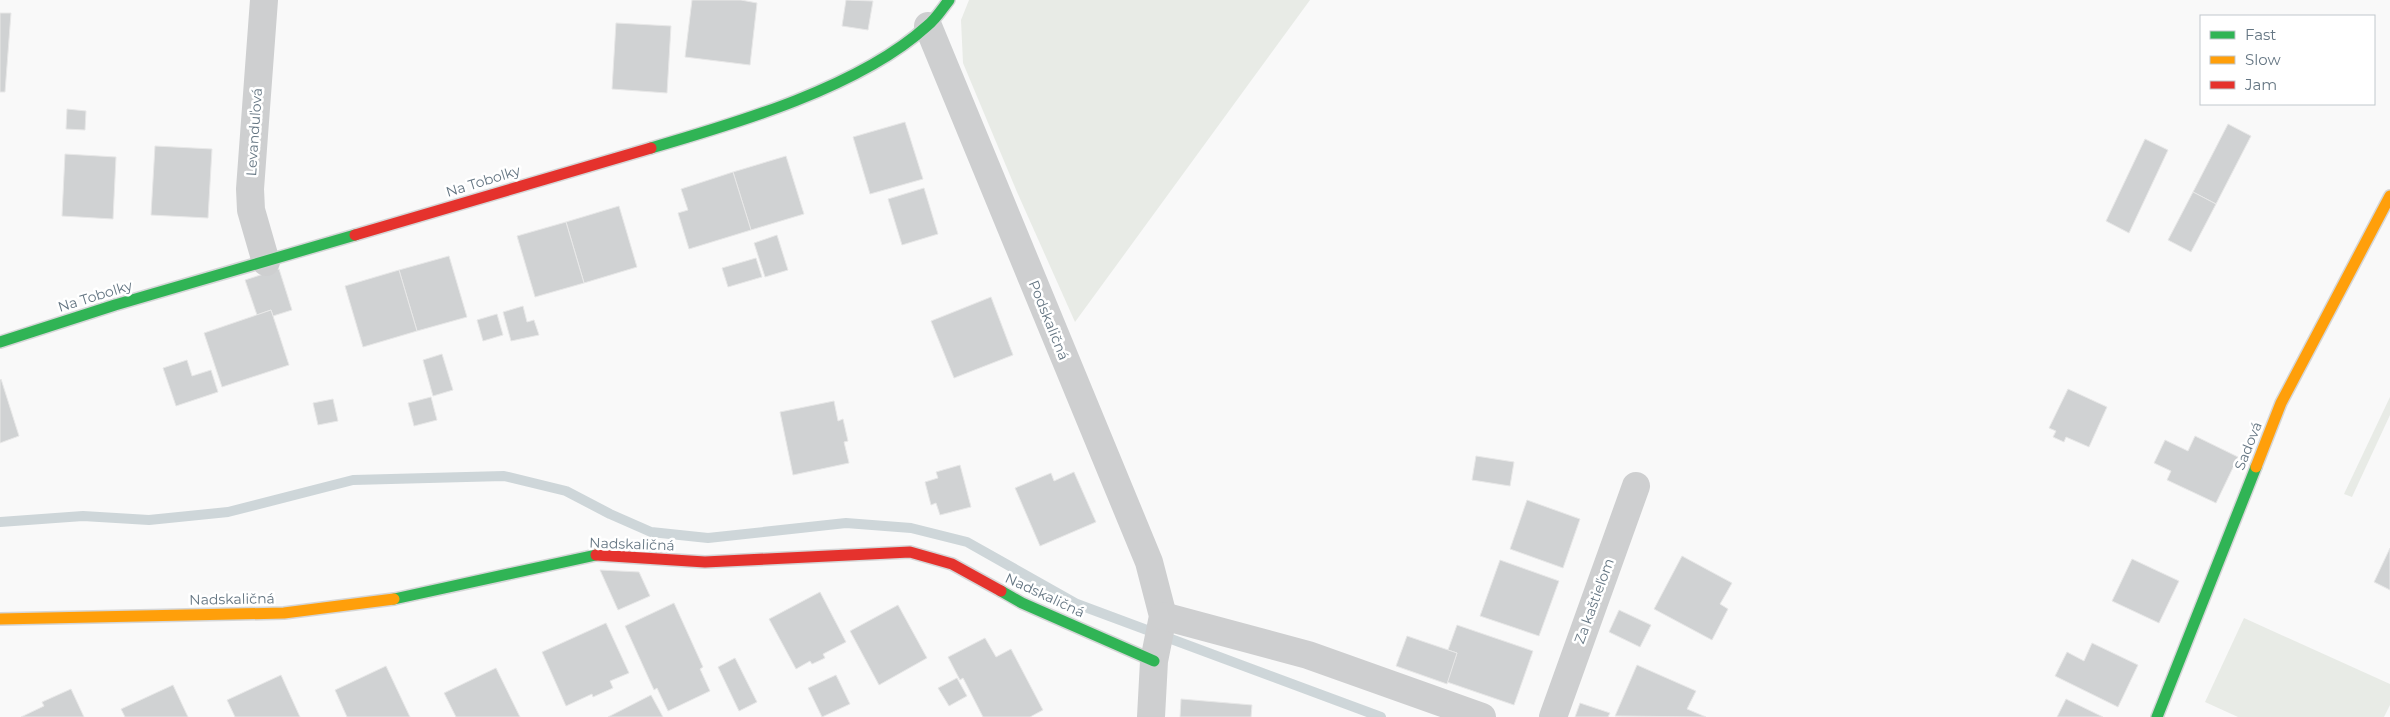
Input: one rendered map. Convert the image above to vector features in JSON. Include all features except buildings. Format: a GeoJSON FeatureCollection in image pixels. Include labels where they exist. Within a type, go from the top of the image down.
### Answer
{"type":"FeatureCollection","features":[{"type":"Feature","properties":{"kind":"street","name":"Levanduľová"},"geometry":{"type":"LineString","coordinates":[[264,0],[250,189],[251,210],[266,262]]}},
{"type":"Feature","properties":{"kind":"street","name":"Na Tobolky"},"geometry":{"type":"LineString","coordinates":[[0,342],[115,305],[733,124],[841,81],[887,56],[928,26],[949,0]]}},
{"type":"Feature","properties":{"kind":"street","name":"Podskaličná"},"geometry":{"type":"LineString","coordinates":[[928,26],[1149,562],[1159,637],[1151,717]]}},
{"type":"Feature","properties":{"kind":"street","name":"Sadová"},"geometry":{"type":"LineString","coordinates":[[2157,717],[2281,403],[2390,196]]}},
{"type":"Feature","properties":{"kind":"street","name":"Za kaštieľom"},"geometry":{"type":"LineString","coordinates":[[1553,717],[1636,486]]}},
{"type":"Feature","properties":{"kind":"street","name":"Nadskaličná"},"geometry":{"type":"LineString","coordinates":[[0,619],[284,613],[411,597],[590,555],[705,562],[910,552],[952,564],[1022,603],[1159,637]]}},
{"type":"Feature","properties":{"kind":"street"},"geometry":{"type":"LineString","coordinates":[[1159,637],[1308,655],[1482,717]]}},
{"type":"Feature","properties":{"kind":"shaded area"},"geometry":{"type":"Polygon","coordinates":[[[969,0],[1310,0],[1075,322],[1017,192],[963,63],[961,20],[969,0]]]}},
{"type":"Feature","properties":{"kind":"shaded area"},"geometry":{"type":"Polygon","coordinates":[[[2390,397],[2390,415],[2352,497],[2344,494],[2390,397]]]}},
{"type":"Feature","properties":{"kind":"shaded area"},"geometry":{"type":"Polygon","coordinates":[[[2244,618],[2390,684],[2390,705],[2384,717],[2238,717],[2205,702],[2244,618]]]}},
{"type":"Feature","properties":{"kind":"waterway"},"geometry":{"type":"LineString","coordinates":[[0,522],[83,516],[149,520],[228,512],[353,480],[504,476],[566,491],[610,514],[651,532],[708,538],[846,523],[911,528],[967,542],[1077,604],[1381,717]]}},
{"type":"Feature","properties":{"kind":"traffic: fast"},"geometry":{"type":"LineString","coordinates":[[651,148],[721,127],[833,85],[899,48],[930,23],[949,0]]}},
{"type":"Feature","properties":{"kind":"traffic: fast"},"geometry":{"type":"LineString","coordinates":[[0,342],[115,305],[355,235]]}},
{"type":"Feature","properties":{"kind":"traffic: fast"},"geometry":{"type":"LineString","coordinates":[[2157,717],[2256,467]]}},
{"type":"Feature","properties":{"kind":"traffic: fast"},"geometry":{"type":"LineString","coordinates":[[394,599],[596,555]]}},
{"type":"Feature","properties":{"kind":"traffic: fast"},"geometry":{"type":"LineString","coordinates":[[1001,591],[1022,603],[1154,661]]}},
{"type":"Feature","properties":{"kind":"traffic: slow"},"geometry":{"type":"LineString","coordinates":[[2256,467],[2281,403],[2390,196]]}},
{"type":"Feature","properties":{"kind":"traffic: slow"},"geometry":{"type":"LineString","coordinates":[[0,619],[284,613],[394,599]]}},
{"type":"Feature","properties":{"kind":"traffic: jam"},"geometry":{"type":"LineString","coordinates":[[355,235],[651,148]]}},
{"type":"Feature","properties":{"kind":"traffic: jam"},"geometry":{"type":"LineString","coordinates":[[596,555],[705,562],[910,552],[952,564],[1001,591]]}}]}
